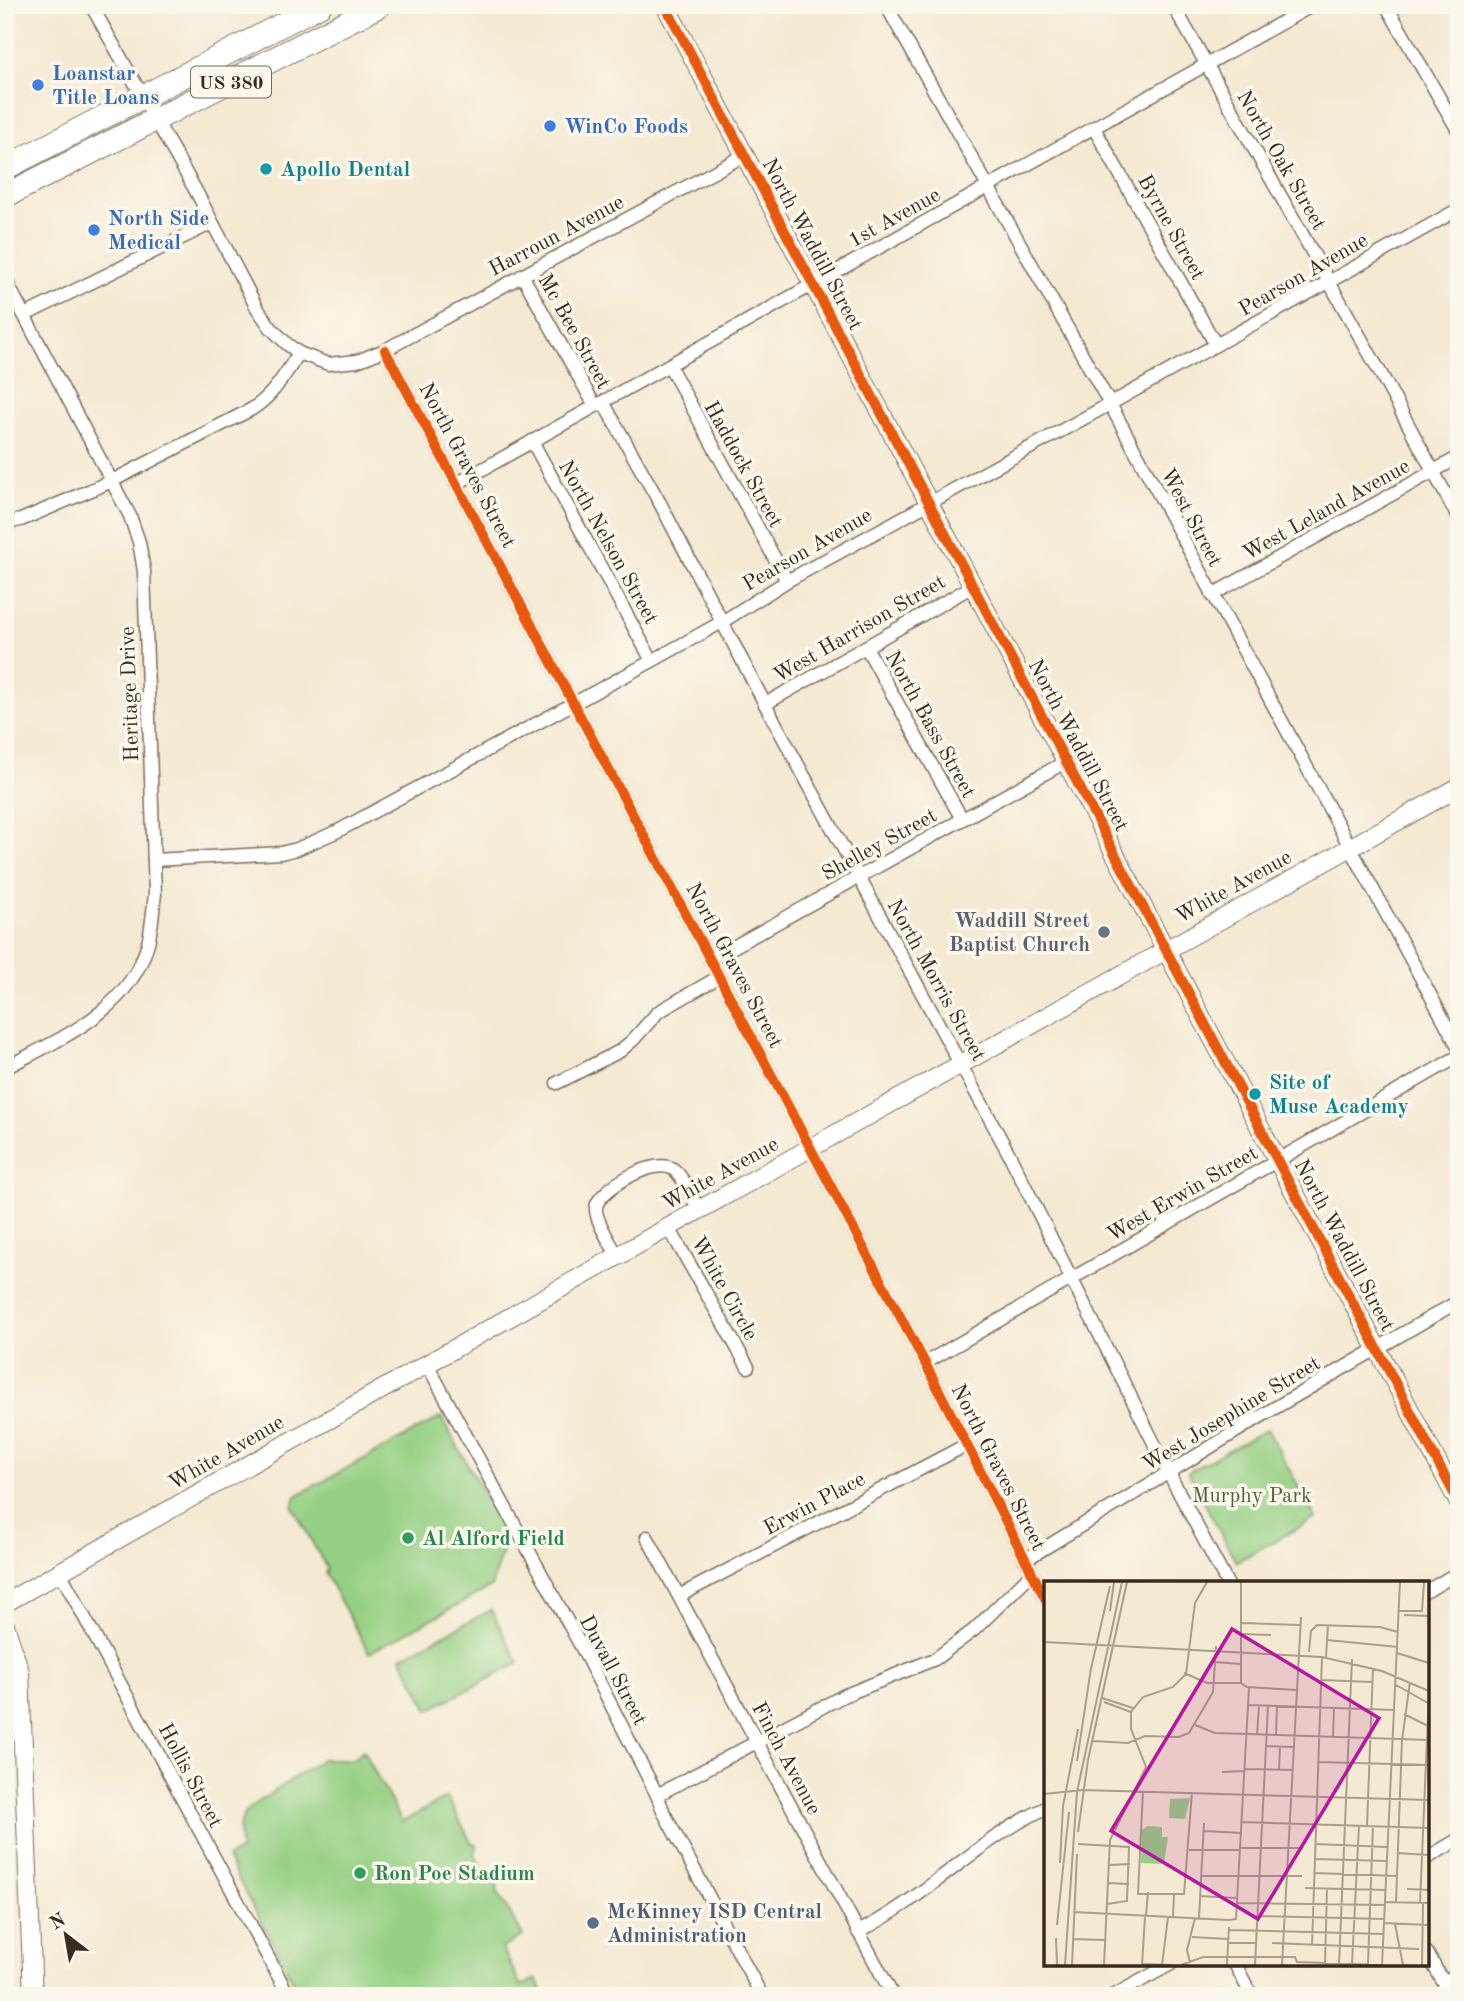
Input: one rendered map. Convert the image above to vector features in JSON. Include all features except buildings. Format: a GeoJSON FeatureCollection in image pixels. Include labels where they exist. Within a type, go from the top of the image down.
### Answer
{"type":"FeatureCollection","features":[{"type":"Feature","properties":{"kind":"highway","name":"US 380"},"geometry":{"type":"LineString","coordinates":[[5,168],[320,5]]}},
{"type":"Feature","properties":{"kind":"highway","name":"US 380"},"geometry":{"type":"LineString","coordinates":[[5,196],[380,5]]}},
{"type":"Feature","properties":{"kind":"street"},"geometry":{"type":"LineString","coordinates":[[91,5],[265,319],[287,344],[299,353],[320,361],[335,364],[357,361],[385,350]]}},
{"type":"Feature","properties":{"kind":"street","name":"North Waddill Street"},"geometry":{"type":"LineString","coordinates":[[664,5],[1459,1503]]}},
{"type":"Feature","properties":{"kind":"street","name":"West Street"},"geometry":{"type":"LineString","coordinates":[[886,5],[1110,404],[1459,1048]]}},
{"type":"Feature","properties":{"kind":"street","name":"North Oak Street"},"geometry":{"type":"LineString","coordinates":[[1173,5],[1459,519]]}},
{"type":"Feature","properties":{"kind":"street","name":"1st Avenue"},"geometry":{"type":"LineString","coordinates":[[456,484],[1313,5]]}},
{"type":"Feature","properties":{"kind":"street"},"geometry":{"type":"LineString","coordinates":[[1386,5],[1459,132]]}},
{"type":"Feature","properties":{"kind":"street","name":"Byrne Street"},"geometry":{"type":"LineString","coordinates":[[1094,128],[1216,345]]}},
{"type":"Feature","properties":{"kind":"street","name":"Harroun Avenue"},"geometry":{"type":"LineString","coordinates":[[385,350],[745,155]]}},
{"type":"Feature","properties":{"kind":"street","name":"Pearson Avenue"},"geometry":{"type":"LineString","coordinates":[[155,860],[267,855],[298,849],[338,831],[652,661],[722,622],[786,581],[1110,404],[1459,208]]}},
{"type":"Feature","properties":{"kind":"street"},"geometry":{"type":"LineString","coordinates":[[25,315],[212,223]]}},
{"type":"Feature","properties":{"kind":"street","name":"Mc Bee Street"},"geometry":{"type":"LineString","coordinates":[[522,275],[599,404]]}},
{"type":"Feature","properties":{"kind":"street","name":"Heritage Drive"},"geometry":{"type":"LineString","coordinates":[[5,279],[130,516],[139,542],[144,571],[155,860],[155,894],[148,944],[131,981],[107,1008],[87,1024],[5,1068]]}},
{"type":"Feature","properties":{"kind":"street","name":"North Graves Street"},"geometry":{"type":"LineString","coordinates":[[385,350],[925,1363],[1044,1596]]}},
{"type":"Feature","properties":{"kind":"street"},"geometry":{"type":"LineString","coordinates":[[5,523],[21,520],[112,481],[265,401],[299,353]]}},
{"type":"Feature","properties":{"kind":"street","name":"Haddock Street"},"geometry":{"type":"LineString","coordinates":[[668,365],[786,581]]}},
{"type":"Feature","properties":{"kind":"street","name":"North Morris Street"},"geometry":{"type":"LineString","coordinates":[[599,404],[661,505],[765,704],[1009,1154],[1226,1581]]}},
{"type":"Feature","properties":{"kind":"street","name":"North Nelson Street"},"geometry":{"type":"LineString","coordinates":[[532,442],[652,661]]}},
{"type":"Feature","properties":{"kind":"street","name":"West Leland Avenue"},"geometry":{"type":"LineString","coordinates":[[1212,595],[1459,457]]}},
{"type":"Feature","properties":{"kind":"street","name":"West Harrison Street"},"geometry":{"type":"LineString","coordinates":[[765,704],[973,586]]}},
{"type":"Feature","properties":{"kind":"street","name":"North Bass Street"},"geometry":{"type":"LineString","coordinates":[[866,647],[962,819]]}},
{"type":"Feature","properties":{"kind":"street","name":"Shelley Street"},"geometry":{"type":"LineString","coordinates":[[710,960],[1067,761]]}},
{"type":"Feature","properties":{"kind":"street","name":"White Avenue"},"geometry":{"type":"LineString","coordinates":[[5,1603],[699,1210],[1459,787]]}},
{"type":"Feature","properties":{"kind":"street"},"geometry":{"type":"LineString","coordinates":[[557,1083],[620,1051],[634,1040],[658,1013],[719,977]]}},
{"type":"Feature","properties":{"kind":"street","name":"West Erwin Street"},"geometry":{"type":"LineString","coordinates":[[925,1363],[1459,1056]]}},
{"type":"Feature","properties":{"kind":"street"},"geometry":{"type":"LineString","coordinates":[[618,1257],[597,1216],[596,1206],[618,1183],[637,1172],[666,1166],[675,1171],[699,1210]]}},
{"type":"Feature","properties":{"kind":"street","name":"White Circle"},"geometry":{"type":"LineString","coordinates":[[669,1228],[748,1367]]}},
{"type":"Feature","properties":{"kind":"street","name":"West Josephine Street"},"geometry":{"type":"LineString","coordinates":[[1025,1560],[1459,1301]]}},
{"type":"Feature","properties":{"kind":"street","name":"Duvall Street"},"geometry":{"type":"LineString","coordinates":[[427,1364],[584,1652],[664,1813],[762,1996]]}},
{"type":"Feature","properties":{"kind":"street","name":"Erwin Place"},"geometry":{"type":"LineString","coordinates":[[678,1596],[967,1445]]}},
{"type":"Feature","properties":{"kind":"street","name":"Finch Avenue"},"geometry":{"type":"LineString","coordinates":[[648,1537],[893,1996]]}},
{"type":"Feature","properties":{"kind":"street","name":"Hollis Street"},"geometry":{"type":"LineString","coordinates":[[60,1572],[289,1996]]}},
{"type":"Feature","properties":{"kind":"street"},"geometry":{"type":"LineString","coordinates":[[1429,1590],[1459,1572]]}},
{"type":"Feature","properties":{"kind":"street"},"geometry":{"type":"LineString","coordinates":[[657,1795],[843,1696],[935,1659],[974,1630],[1031,1573]]}},
{"type":"Feature","properties":{"kind":"street"},"geometry":{"type":"LineString","coordinates":[[5,1625],[20,1672],[33,1996]]}},
{"type":"Feature","properties":{"kind":"street"},"geometry":{"type":"LineString","coordinates":[[858,1932],[914,1897],[1004,1829],[1044,1809]]}},
{"type":"Feature","properties":{"kind":"street"},"geometry":{"type":"LineString","coordinates":[[1429,1857],[1459,1839]]}},
{"type":"Feature","properties":{"kind":"street"},"geometry":{"type":"LineString","coordinates":[[1429,1957],[1451,1996]]}},
{"type":"Feature","properties":{"kind":"street"},"geometry":{"type":"LineString","coordinates":[[1113,1996],[1167,1966]]}},
{"type":"Feature","properties":{"kind":"street"},"geometry":{"type":"LineString","coordinates":[[1237,1968],[1252,1996]]}},
{"type":"Feature","properties":{"kind":"street"},"geometry":{"type":"LineString","coordinates":[[1444,1983],[1459,1974]]}},
{"type":"Feature","properties":{"kind":"green space","name":"Al Alford Field"},"geometry":{"type":"Polygon","coordinates":[[[441,1417],[507,1535],[491,1587],[369,1653],[293,1507],[296,1496],[441,1417]]]}},
{"type":"Feature","properties":{"kind":"green space","name":"Murphy Park"},"geometry":{"type":"Polygon","coordinates":[[[1267,1429],[1316,1518],[1236,1562],[1188,1472],[1267,1429]]]}},
{"type":"Feature","properties":{"kind":"green space"},"geometry":{"type":"Polygon","coordinates":[[[491,1610],[519,1663],[429,1710],[401,1657],[491,1610]]]}},
{"type":"Feature","properties":{"kind":"green space","name":"Ron Poe Stadium"},"geometry":{"type":"Polygon","coordinates":[[[363,1750],[402,1822],[447,1797],[471,1842],[477,1845],[475,1855],[486,1875],[498,1879],[497,1891],[523,1936],[502,1948],[521,1986],[536,1979],[545,1996],[301,1996],[227,1858],[241,1850],[240,1827],[243,1817],[251,1807],[322,1759],[353,1759],[363,1750]]]}},
{"type":"Feature","properties":{"kind":"cycle path"},"geometry":{"type":"LineString","coordinates":[[665,5],[1459,1503]]}},
{"type":"Feature","properties":{"kind":"cycle path"},"geometry":{"type":"LineString","coordinates":[[385,350],[925,1363],[1044,1596]]}},
{"type":"Feature","properties":{"kind":"place","name":"Loanstar Title Loans"},"geometry":{"type":"Point","coordinates":[38,85]}},
{"type":"Feature","properties":{"kind":"place","name":"WinCo Foods"},"geometry":{"type":"Point","coordinates":[550,126]}},
{"type":"Feature","properties":{"kind":"place","name":"Apollo Dental"},"geometry":{"type":"Point","coordinates":[266,169]}},
{"type":"Feature","properties":{"kind":"place","name":"North Side Medical"},"geometry":{"type":"Point","coordinates":[94,230]}},
{"type":"Feature","properties":{"kind":"place","name":"Waddill Street Baptist Church"},"geometry":{"type":"Point","coordinates":[1104,932]}},
{"type":"Feature","properties":{"kind":"place","name":"Site of Muse Academy"},"geometry":{"type":"Point","coordinates":[1255,1094]}},
{"type":"Feature","properties":{"kind":"place","name":"Al Alford Field"},"geometry":{"type":"Point","coordinates":[408,1538]}},
{"type":"Feature","properties":{"kind":"place","name":"Ron Poe Stadium"},"geometry":{"type":"Point","coordinates":[360,1873]}},
{"type":"Feature","properties":{"kind":"place","name":"McKinney ISD Central Administration"},"geometry":{"type":"Point","coordinates":[593,1923]}}]}
